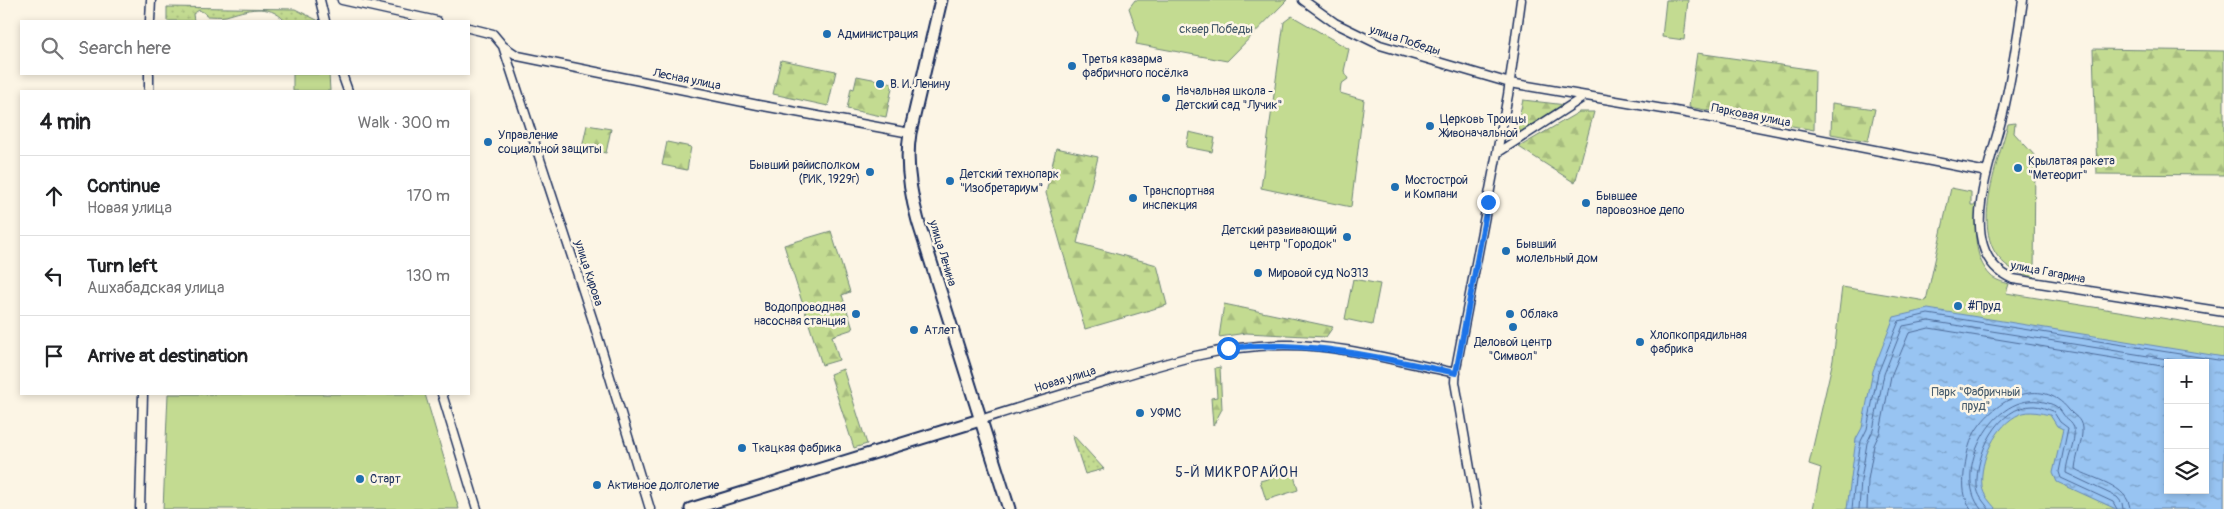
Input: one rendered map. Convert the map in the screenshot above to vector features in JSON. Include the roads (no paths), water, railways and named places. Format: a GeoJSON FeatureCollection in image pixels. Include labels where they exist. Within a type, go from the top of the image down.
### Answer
{"type":"FeatureCollection","features":[{"type":"Feature","properties":{"kind":"street"},"geometry":{"type":"LineString","coordinates":[[150,20],[151,0]]}},
{"type":"Feature","properties":{"kind":"street"},"geometry":{"type":"LineString","coordinates":[[320,0],[325,20]]}},
{"type":"Feature","properties":{"kind":"street"},"geometry":{"type":"LineString","coordinates":[[342,0],[432,20]]}},
{"type":"Feature","properties":{"kind":"street","name":"улица Ленина"},"geometry":{"type":"LineString","coordinates":[[941,0],[910,133],[907,164],[915,208],[1009,509]]}},
{"type":"Feature","properties":{"kind":"street","name":"улица Победы"},"geometry":{"type":"LineString","coordinates":[[1302,0],[1335,23],[1380,45],[1510,83]]}},
{"type":"Feature","properties":{"kind":"street"},"geometry":{"type":"LineString","coordinates":[[1477,509],[1456,373],[1510,83],[1521,0]]}},
{"type":"Feature","properties":{"kind":"street","name":"улица Гагарина"},"geometry":{"type":"LineString","coordinates":[[2023,0],[2015,59],[2003,117],[1982,188],[1980,225],[1984,246],[1990,262],[2001,274],[2013,279],[2224,312]]}},
{"type":"Feature","properties":{"kind":"street","name":"Лесная улица"},"geometry":{"type":"LineString","coordinates":[[470,28],[493,34],[503,46],[518,56],[526,58],[758,105],[910,133]]}},
{"type":"Feature","properties":{"kind":"street","name":"улица Кирова"},"geometry":{"type":"LineString","coordinates":[[503,46],[591,314],[650,509]]}},
{"type":"Feature","properties":{"kind":"street"},"geometry":{"type":"LineString","coordinates":[[149,75],[149,90]]}},
{"type":"Feature","properties":{"kind":"street"},"geometry":{"type":"LineString","coordinates":[[342,75],[348,90]]}},
{"type":"Feature","properties":{"kind":"street","name":"Парковая улица"},"geometry":{"type":"LineString","coordinates":[[1510,83],[1681,112],[1987,172]]}},
{"type":"Feature","properties":{"kind":"street"},"geometry":{"type":"LineString","coordinates":[[1497,153],[1585,96]]}},
{"type":"Feature","properties":{"kind":"street","name":"Новая улица"},"geometry":{"type":"LineString","coordinates":[[691,509],[1170,362],[1214,351],[1248,346],[1284,344],[1346,351],[1456,373]]}},
{"type":"Feature","properties":{"kind":"street"},"geometry":{"type":"LineString","coordinates":[[140,509],[143,395]]}},
{"type":"Feature","properties":{"kind":"street"},"geometry":{"type":"LineString","coordinates":[[442,395],[477,509]]}},
{"type":"Feature","properties":{"kind":"water","name":"Парк \"Фабричный пруд\""},"geometry":{"type":"Polygon","coordinates":[[[1928,309],[2224,357],[2224,509],[2116,509],[2057,482],[2053,473],[2063,429],[2057,426],[2050,415],[2031,412],[2020,414],[2011,419],[1997,435],[1986,455],[1983,466],[1982,486],[1985,495],[1996,509],[1847,509],[1856,439],[1862,428],[1873,371],[1894,317],[1928,309]]]}},
{"type":"Feature","properties":{"kind":"place","name":"Администрация"},"geometry":{"type":"Point","coordinates":[827,34]}},
{"type":"Feature","properties":{"kind":"place","name":"Третья казарма фабричного посёлка"},"geometry":{"type":"Point","coordinates":[1072,66]}},
{"type":"Feature","properties":{"kind":"place","name":"В. И. Ленину"},"geometry":{"type":"Point","coordinates":[880,84]}},
{"type":"Feature","properties":{"kind":"place","name":"Начальная школа - Детский сад \"Лучик\""},"geometry":{"type":"Point","coordinates":[1166,98]}},
{"type":"Feature","properties":{"kind":"place","name":"Церковь Троицы Живоначальной"},"geometry":{"type":"Point","coordinates":[1430,126]}},
{"type":"Feature","properties":{"kind":"place","name":"Управление социальной защиты"},"geometry":{"type":"Point","coordinates":[488,142]}},
{"type":"Feature","properties":{"kind":"place","name":"Крылатая ракета \"Метеорит\""},"geometry":{"type":"Point","coordinates":[2018,168]}},
{"type":"Feature","properties":{"kind":"place","name":"Бывший райисполком (РИК, 1929г)"},"geometry":{"type":"Point","coordinates":[870,172]}},
{"type":"Feature","properties":{"kind":"place","name":"Детский технопарк \"Изобретариум\""},"geometry":{"type":"Point","coordinates":[950,181]}},
{"type":"Feature","properties":{"kind":"place","name":"Мостострой и Компани"},"geometry":{"type":"Point","coordinates":[1395,187]}},
{"type":"Feature","properties":{"kind":"place","name":"Транспортная инспекция"},"geometry":{"type":"Point","coordinates":[1133,198]}},
{"type":"Feature","properties":{"kind":"place","name":"Бывшее паровозное депо"},"geometry":{"type":"Point","coordinates":[1586,203]}},
{"type":"Feature","properties":{"kind":"place","name":"Детский развивающий центр \"Городок\""},"geometry":{"type":"Point","coordinates":[1347,237]}},
{"type":"Feature","properties":{"kind":"place","name":"Бывший молельный дом"},"geometry":{"type":"Point","coordinates":[1506,251]}},
{"type":"Feature","properties":{"kind":"place","name":"Мировой суд №313"},"geometry":{"type":"Point","coordinates":[1258,273]}},
{"type":"Feature","properties":{"kind":"place","name":"#Пруд"},"geometry":{"type":"Point","coordinates":[1958,306]}},
{"type":"Feature","properties":{"kind":"place","name":"Водопроводная насосная станция"},"geometry":{"type":"Point","coordinates":[856,314]}},
{"type":"Feature","properties":{"kind":"place","name":"Облака"},"geometry":{"type":"Point","coordinates":[1510,314]}},
{"type":"Feature","properties":{"kind":"place","name":"Деловой центр \"Символ\""},"geometry":{"type":"Point","coordinates":[1513,327]}},
{"type":"Feature","properties":{"kind":"place","name":"Атлет"},"geometry":{"type":"Point","coordinates":[914,330]}},
{"type":"Feature","properties":{"kind":"place","name":"Хлопкопрядильная фабрика"},"geometry":{"type":"Point","coordinates":[1640,342]}},
{"type":"Feature","properties":{"kind":"place","name":"УФМС"},"geometry":{"type":"Point","coordinates":[1140,413]}},
{"type":"Feature","properties":{"kind":"place","name":"Ткацкая фабрика"},"geometry":{"type":"Point","coordinates":[742,448]}},
{"type":"Feature","properties":{"kind":"place","name":"Старт"},"geometry":{"type":"Point","coordinates":[360,479]}},
{"type":"Feature","properties":{"kind":"place","name":"Активное долголетие"},"geometry":{"type":"Point","coordinates":[597,485]}},
{"type":"Feature","properties":{"kind":"district","name":"5-Й МИКРОРАЙОН"},"geometry":{"type":"Point","coordinates":[1237,472]}},
{"type":"Feature","properties":{"kind":"park label","name":"сквер Победы"},"geometry":{"type":"Point","coordinates":[1216,29]}}]}
